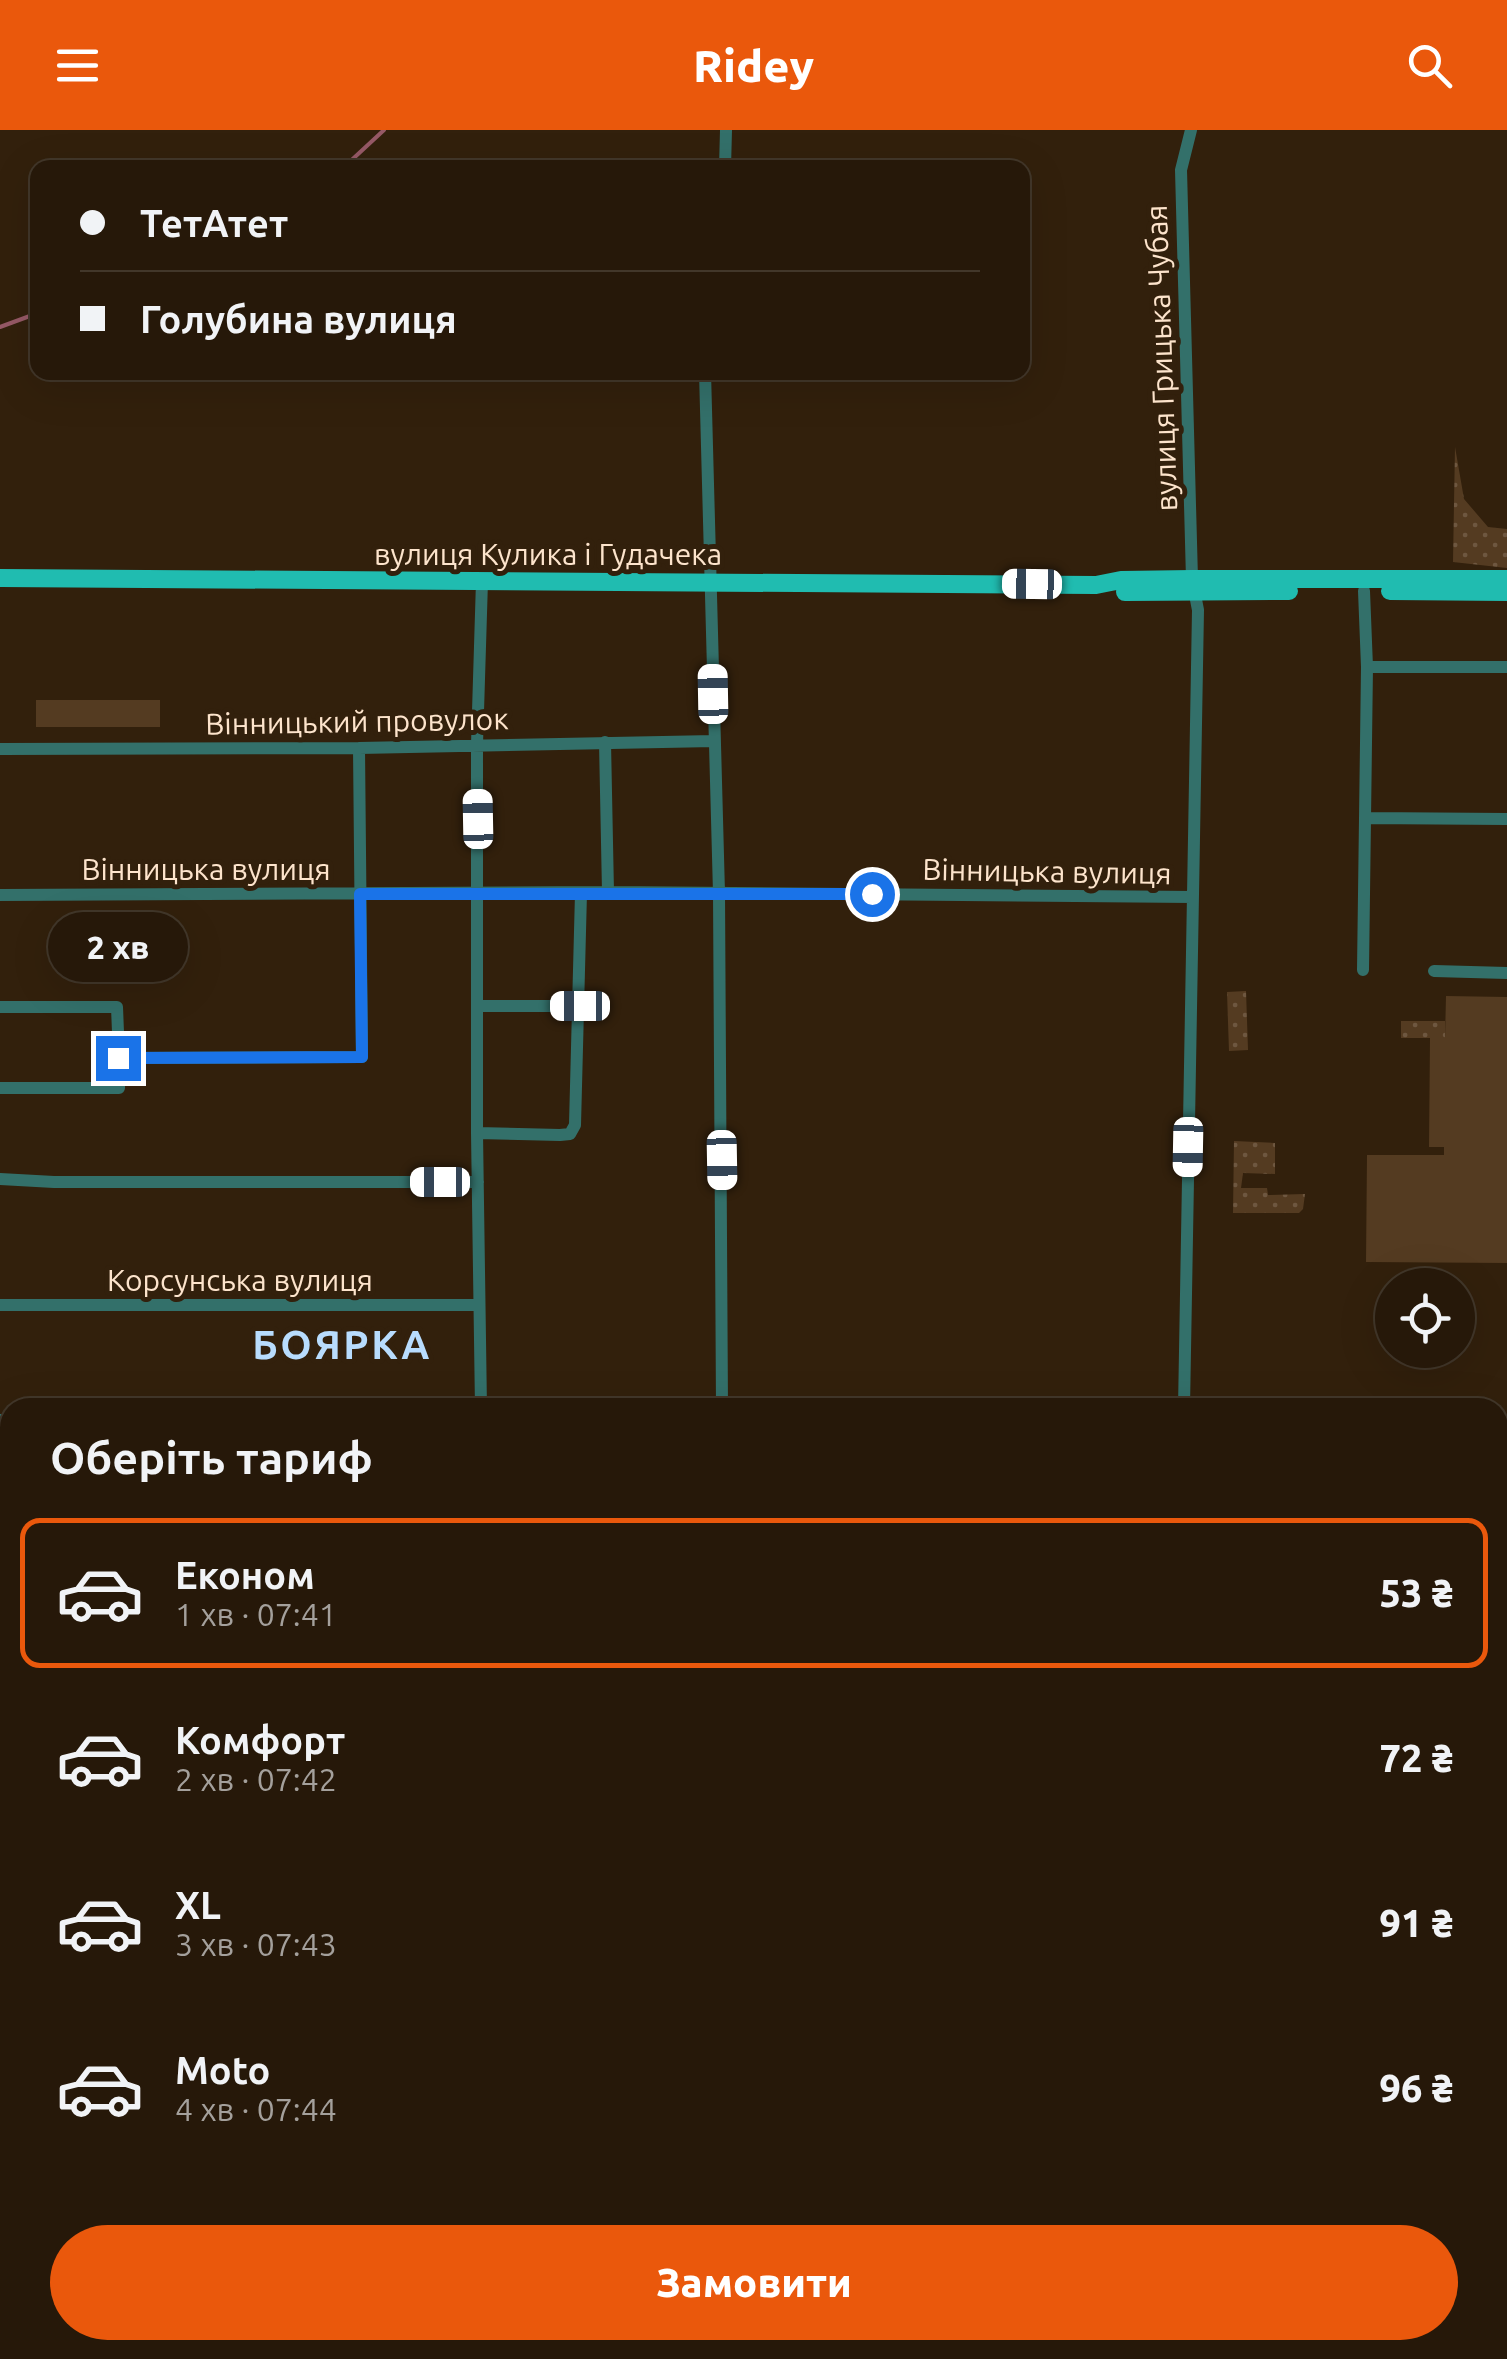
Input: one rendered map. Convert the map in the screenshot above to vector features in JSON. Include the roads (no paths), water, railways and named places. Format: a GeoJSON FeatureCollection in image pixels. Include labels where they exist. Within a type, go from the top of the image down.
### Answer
{"type":"FeatureCollection","features":[{"type":"Feature","properties":{"kind":"main road","name":"вулиця Кулика і Гудачека"},"geometry":{"type":"LineString","coordinates":[[0,578],[1096,586],[1121,580],[1507,592]]}},
{"type":"Feature","properties":{"kind":"main road","name":"вулиця Кулика і Гудачека"},"geometry":{"type":"LineString","coordinates":[[1193,585],[1507,579]]}},
{"type":"Feature","properties":{"kind":"street"},"geometry":{"type":"LineString","coordinates":[[725,160],[726,130]]}},
{"type":"Feature","properties":{"kind":"street","name":"вулиця Грицька Чубая"},"geometry":{"type":"LineString","coordinates":[[1184,1398],[1198,610],[1193,585],[1181,170],[1191,130]]}},
{"type":"Feature","properties":{"kind":"street"},"geometry":{"type":"LineString","coordinates":[[706,380],[719,894],[722,1398]]}},
{"type":"Feature","properties":{"kind":"street"},"geometry":{"type":"LineString","coordinates":[[482,581],[477,744],[482,1398]]}},
{"type":"Feature","properties":{"kind":"street"},"geometry":{"type":"LineString","coordinates":[[1363,970],[1367,667],[1364,590]]}},
{"type":"Feature","properties":{"kind":"street"},"geometry":{"type":"LineString","coordinates":[[1367,667],[1507,667]]}},
{"type":"Feature","properties":{"kind":"street","name":"Вінницький провулок"},"geometry":{"type":"LineString","coordinates":[[0,748],[359,748],[714,741]]}},
{"type":"Feature","properties":{"kind":"street"},"geometry":{"type":"LineString","coordinates":[[605,742],[608,892]]}},
{"type":"Feature","properties":{"kind":"street"},"geometry":{"type":"LineString","coordinates":[[118,1058],[362,1057],[359,748]]}},
{"type":"Feature","properties":{"kind":"street"},"geometry":{"type":"LineString","coordinates":[[1365,818],[1507,819]]}},
{"type":"Feature","properties":{"kind":"street","name":"Вінницька вулиця"},"geometry":{"type":"LineString","coordinates":[[0,895],[608,892],[1192,898]]}},
{"type":"Feature","properties":{"kind":"street"},"geometry":{"type":"LineString","coordinates":[[477,1133],[570,1134],[575,1125],[580,893]]}},
{"type":"Feature","properties":{"kind":"street"},"geometry":{"type":"LineString","coordinates":[[1434,971],[1507,974]]}},
{"type":"Feature","properties":{"kind":"street"},"geometry":{"type":"LineString","coordinates":[[478,1006],[580,1006]]}},
{"type":"Feature","properties":{"kind":"street"},"geometry":{"type":"LineString","coordinates":[[0,1007],[118,1007],[119,1088],[0,1088]]}},
{"type":"Feature","properties":{"kind":"street"},"geometry":{"type":"LineString","coordinates":[[0,1178],[54,1182],[478,1182]]}},
{"type":"Feature","properties":{"kind":"street","name":"Корсунська вулиця"},"geometry":{"type":"LineString","coordinates":[[0,1304],[479,1304]]}},
{"type":"Feature","properties":{"kind":"waterway"},"geometry":{"type":"LineString","coordinates":[[352,160],[384,130]]}},
{"type":"Feature","properties":{"kind":"waterway"},"geometry":{"type":"LineString","coordinates":[[0,327],[30,316]]}},
{"type":"Feature","properties":{"kind":"district","name":"БОЯРКА"},"geometry":{"type":"Point","coordinates":[342,1344]}}]}
